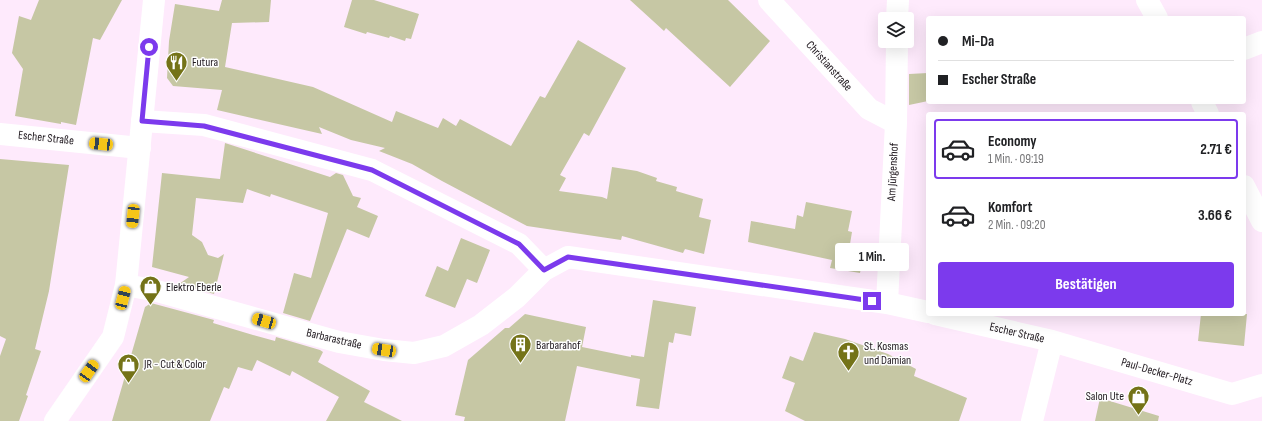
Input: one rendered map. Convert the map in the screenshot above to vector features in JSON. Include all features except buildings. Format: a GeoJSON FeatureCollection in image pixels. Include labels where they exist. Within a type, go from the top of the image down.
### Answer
{"type":"FeatureCollection","features":[{"type":"Feature","properties":{"kind":"street"},"geometry":{"type":"LineString","coordinates":[[58,420],[113,337],[126,285],[154,0]]}},
{"type":"Feature","properties":{"kind":"street","name":"Christianstraße"},"geometry":{"type":"LineString","coordinates":[[769,0],[869,109],[896,123]]}},
{"type":"Feature","properties":{"kind":"street"},"geometry":{"type":"LineString","coordinates":[[898,0],[898,12]]}},
{"type":"Feature","properties":{"kind":"street"},"geometry":{"type":"LineString","coordinates":[[1147,0],[1156,16]]}},
{"type":"Feature","properties":{"kind":"street"},"geometry":{"type":"LineString","coordinates":[[1246,48],[1262,42]]}},
{"type":"Feature","properties":{"kind":"street","name":"Am Jürgenshof"},"geometry":{"type":"LineString","coordinates":[[887,303],[896,123],[897,48]]}},
{"type":"Feature","properties":{"kind":"street"},"geometry":{"type":"LineString","coordinates":[[142,121],[204,126],[372,170],[519,244],[544,270],[568,257],[887,303],[926,312]]}},
{"type":"Feature","properties":{"kind":"street","name":"Escher Straße"},"geometry":{"type":"LineString","coordinates":[[0,134],[140,148]]}},
{"type":"Feature","properties":{"kind":"street"},"geometry":{"type":"LineString","coordinates":[[1246,190],[1262,221]]}},
{"type":"Feature","properties":{"kind":"street","name":"Barbarastraße"},"geometry":{"type":"LineString","coordinates":[[126,285],[157,291],[339,342],[384,350],[414,353],[444,346],[481,325],[517,297],[544,270]]}},
{"type":"Feature","properties":{"kind":"street","name":"Escher Straße"},"geometry":{"type":"LineString","coordinates":[[944,316],[1052,341]]}},
{"type":"Feature","properties":{"kind":"street"},"geometry":{"type":"LineString","coordinates":[[1032,421],[1052,341]]}},
{"type":"Feature","properties":{"kind":"street","name":"Paul-Decker-Platz"},"geometry":{"type":"LineString","coordinates":[[1052,341],[1232,394],[1262,385]]}},
{"type":"Feature","properties":{"kind":"place","name":"Futura"},"geometry":{"type":"Point","coordinates":[177,82]}},
{"type":"Feature","properties":{"kind":"place","name":"Elektro Eberle"},"geometry":{"type":"Point","coordinates":[151,306]}},
{"type":"Feature","properties":{"kind":"place","name":"Barbarahof"},"geometry":{"type":"Point","coordinates":[521,364]}},
{"type":"Feature","properties":{"kind":"place","name":"St. Kosmas und Damian"},"geometry":{"type":"Point","coordinates":[849,372]}},
{"type":"Feature","properties":{"kind":"place","name":"JR - Cut & Color"},"geometry":{"type":"Point","coordinates":[128,384]}},
{"type":"Feature","properties":{"kind":"place","name":"Salon Ute"},"geometry":{"type":"Point","coordinates":[1139,416]}},
{"type":"Feature","properties":{"kind":"route"},"geometry":{"type":"LineString","coordinates":[[149,47],[142,121],[204,126],[372,170],[519,244],[544,270],[568,257],[625,264],[872,301]]}}]}
